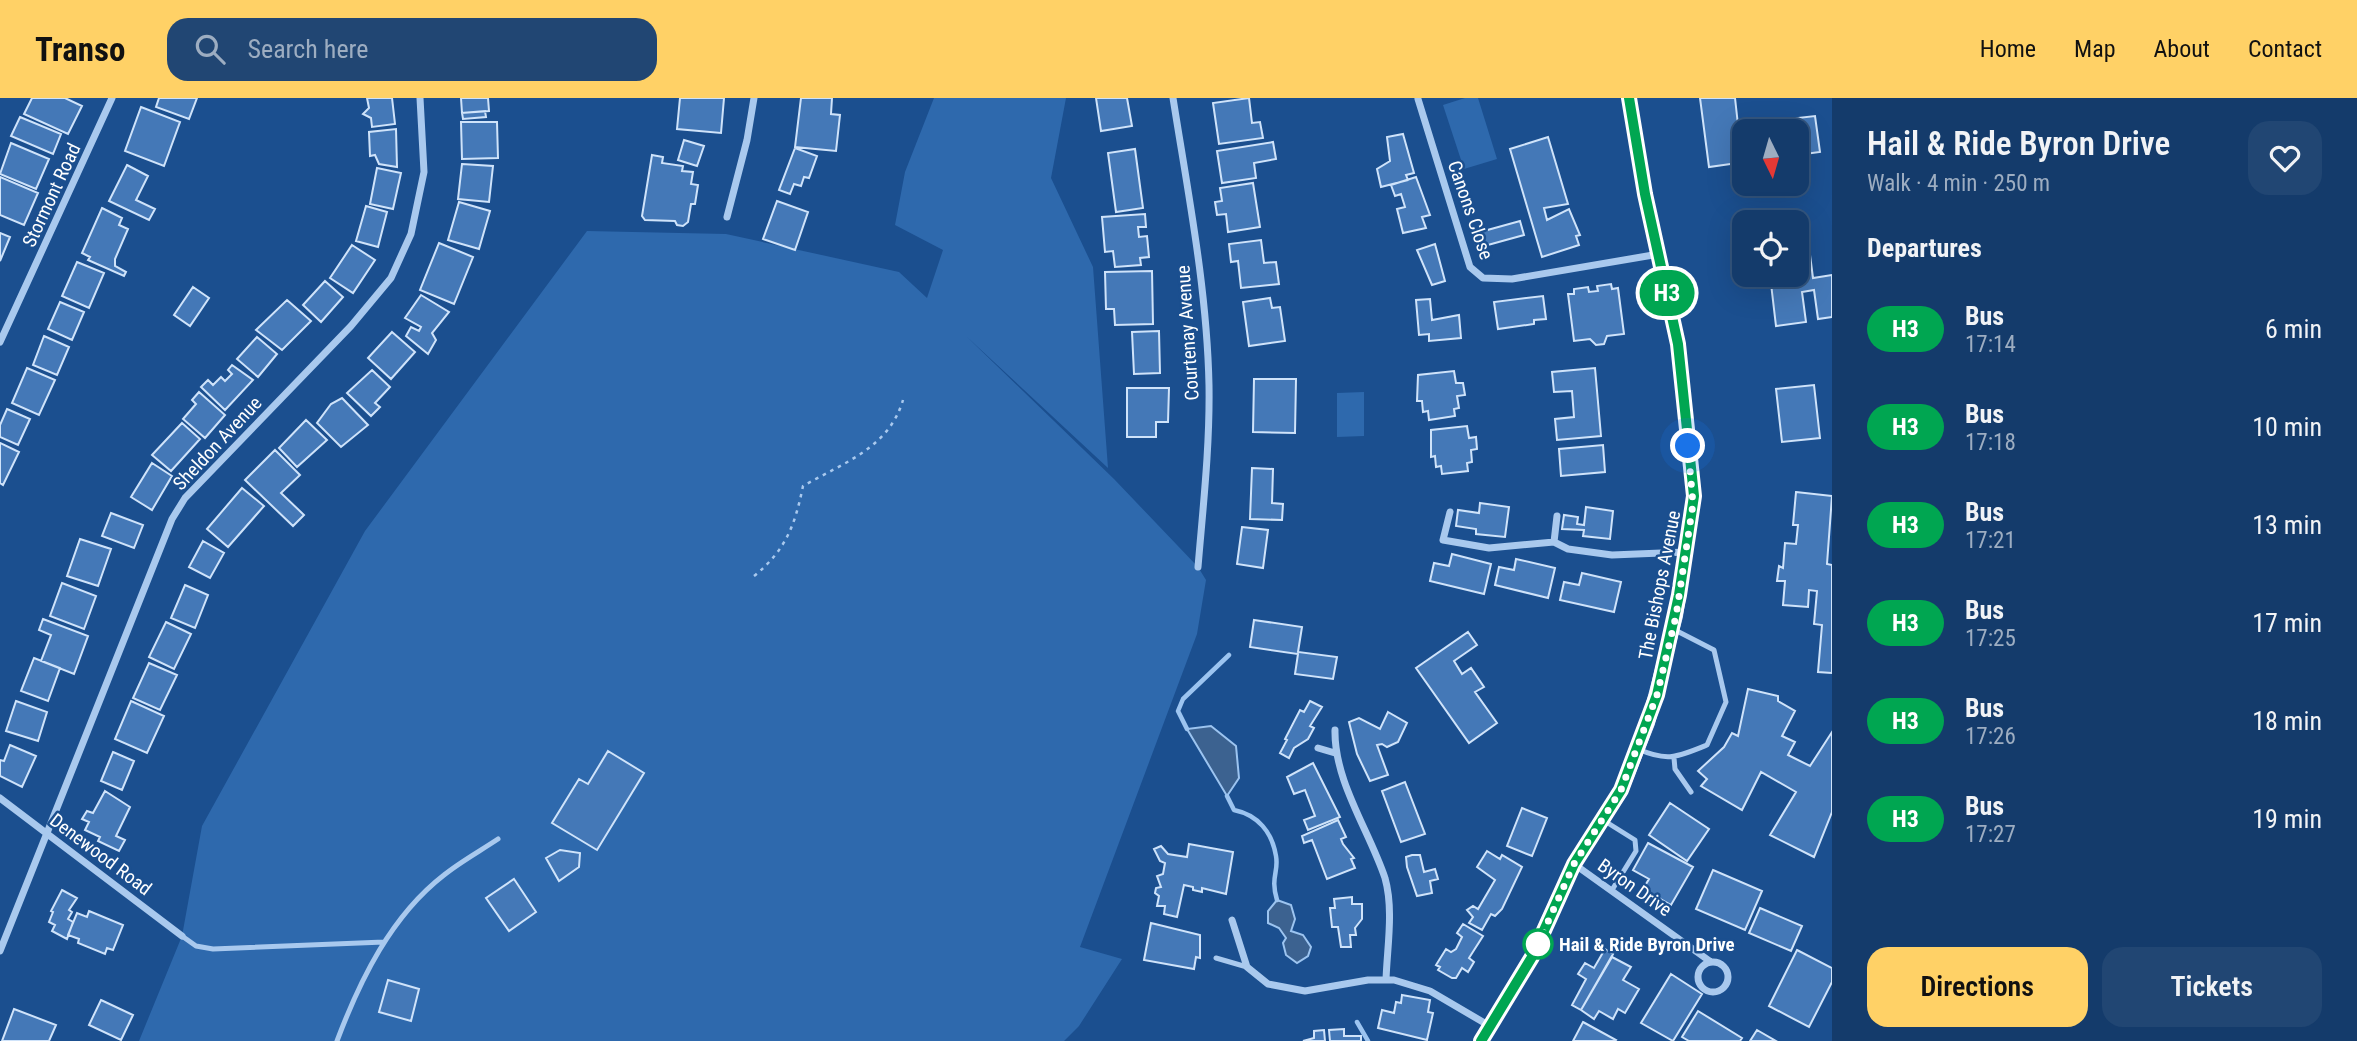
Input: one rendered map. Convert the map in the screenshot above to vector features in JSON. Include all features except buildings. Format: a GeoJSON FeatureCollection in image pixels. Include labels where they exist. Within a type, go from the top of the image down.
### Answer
{"type":"FeatureCollection","features":[{"type":"Feature","properties":{"kind":"street","name":"Stormont Road"},"geometry":{"type":"LineString","coordinates":[[0,342],[112,98]]}},
{"type":"Feature","properties":{"kind":"street","name":"Sheldon Avenue"},"geometry":{"type":"LineString","coordinates":[[0,951],[45,832],[172,519],[185,498],[351,326],[391,278],[411,234],[424,172],[425,136],[420,98]]}},
{"type":"Feature","properties":{"kind":"street"},"geometry":{"type":"LineString","coordinates":[[727,217],[747,140],[754,98]]}},
{"type":"Feature","properties":{"kind":"street","name":"Courtenay Avenue"},"geometry":{"type":"LineString","coordinates":[[1173,98],[1206,322],[1208,436],[1198,567]]}},
{"type":"Feature","properties":{"kind":"street","name":"The Bishops Avenue"},"geometry":{"type":"LineString","coordinates":[[1480,1041],[1532,957],[1574,864],[1621,790],[1657,695],[1673,629],[1686,552],[1694,496],[1678,344],[1645,194],[1629,98]]}},
{"type":"Feature","properties":{"kind":"street","name":"Canons Close"},"geometry":{"type":"LineString","coordinates":[[1418,99],[1470,267],[1483,278],[1512,279],[1659,253]]}},
{"type":"Feature","properties":{"kind":"street"},"geometry":{"type":"LineString","coordinates":[[1450,512],[1443,540],[1489,548],[1554,542],[1568,549],[1612,555],[1686,552]]}},
{"type":"Feature","properties":{"kind":"street"},"geometry":{"type":"LineString","coordinates":[[1554,542],[1557,516]]}},
{"type":"Feature","properties":{"kind":"street"},"geometry":{"type":"LineString","coordinates":[[1335,730],[1335,753],[1385,879],[1389,902],[1386,980]]}},
{"type":"Feature","properties":{"kind":"street"},"geometry":{"type":"LineString","coordinates":[[1318,748],[1335,753]]}},
{"type":"Feature","properties":{"kind":"street","name":"Denewood Road"},"geometry":{"type":"LineString","coordinates":[[0,798],[182,936]]}},
{"type":"Feature","properties":{"kind":"street","name":"Byron Drive"},"geometry":{"type":"LineString","coordinates":[[1574,864],[1711,962],[1721,964],[1728,973],[1724,988],[1714,992],[1705,990],[1698,978],[1703,965],[1711,962]]}},
{"type":"Feature","properties":{"kind":"street"},"geometry":{"type":"LineString","coordinates":[[1232,920],[1247,967],[1268,984],[1305,992],[1352,982],[1386,980],[1430,991],[1488,1025]]}},
{"type":"Feature","properties":{"kind":"lane"},"geometry":{"type":"LineString","coordinates":[[1638,749],[1652,755],[1674,758],[1707,745],[1726,702],[1714,650],[1673,629]]}},
{"type":"Feature","properties":{"kind":"lane"},"geometry":{"type":"LineString","coordinates":[[1674,758],[1675,769],[1691,792]]}},
{"type":"Feature","properties":{"kind":"lane"},"geometry":{"type":"LineString","coordinates":[[1602,820],[1635,841],[1636,851],[1612,890]]}},
{"type":"Feature","properties":{"kind":"lane"},"geometry":{"type":"LineString","coordinates":[[337,1041],[351,1005],[384,942],[443,876],[498,839]]}},
{"type":"Feature","properties":{"kind":"lane"},"geometry":{"type":"LineString","coordinates":[[182,936],[196,946],[213,949],[384,942]]}},
{"type":"Feature","properties":{"kind":"lane"},"geometry":{"type":"LineString","coordinates":[[1216,958],[1247,967]]}},
{"type":"Feature","properties":{"kind":"path"},"geometry":{"type":"LineString","coordinates":[[754,576],[781,548],[795,526],[803,486],[862,454],[878,441],[898,418],[903,400]]}},
{"type":"Feature","properties":{"kind":"shaded area"},"geometry":{"type":"Polygon","coordinates":[[[934,98],[1066,98],[1051,178],[1093,267],[1108,468],[966,336],[1114,479],[1198,567],[1206,580],[1197,634],[1080,947],[1122,959],[1079,1026],[1064,1041],[139,1041],[182,936],[202,826],[365,531],[587,231],[726,234],[899,272],[927,298],[943,250],[895,225],[905,172],[934,98]]]}},
{"type":"Feature","properties":{"kind":"shaded area"},"geometry":{"type":"Polygon","coordinates":[[[1465,98],[1478,98],[1497,159],[1464,169],[1443,105],[1465,98]]]}},
{"type":"Feature","properties":{"kind":"shaded area"},"geometry":{"type":"Polygon","coordinates":[[[1364,392],[1364,436],[1337,437],[1337,393],[1364,392]]]}},
{"type":"Feature","properties":{"kind":"shaded area"},"geometry":{"type":"Polygon","coordinates":[[[1211,726],[1236,746],[1239,778],[1227,796],[1187,729],[1211,726]]]}},
{"type":"Feature","properties":{"kind":"shaded area"},"geometry":{"type":"Polygon","coordinates":[[[1277,900],[1291,905],[1295,919],[1291,931],[1303,935],[1311,947],[1308,956],[1297,963],[1286,955],[1283,943],[1286,938],[1279,928],[1268,923],[1268,911],[1277,900]]]}},
{"type":"Feature","properties":{"kind":"waterway"},"geometry":{"type":"LineString","coordinates":[[1187,729],[1178,711],[1183,699],[1229,655]]}},
{"type":"Feature","properties":{"kind":"waterway"},"geometry":{"type":"LineString","coordinates":[[1227,796],[1234,810],[1257,820],[1271,839],[1277,862],[1274,886],[1277,900]]}},
{"type":"Feature","properties":{"kind":"waterway"},"geometry":{"type":"LineString","coordinates":[[1357,1022],[1368,1041]]}},
{"type":"Feature","properties":{"kind":"bus line","name":"H3"},"geometry":{"type":"LineString","coordinates":[[1481,1041],[1488,1025],[1532,957],[1574,864],[1621,790],[1657,695],[1676,616],[1694,496],[1678,344],[1645,194],[1629,98]]}},
{"type":"Feature","properties":{"kind":"place","name":"Hail & Ride Byron Drive"},"geometry":{"type":"Point","coordinates":[1538,944]}},
{"type":"Feature","properties":{"kind":"route"},"geometry":{"type":"LineString","coordinates":[[1538,944],[1574,864],[1621,790],[1657,695],[1676,616],[1694,496],[1688,446]]}}]}
